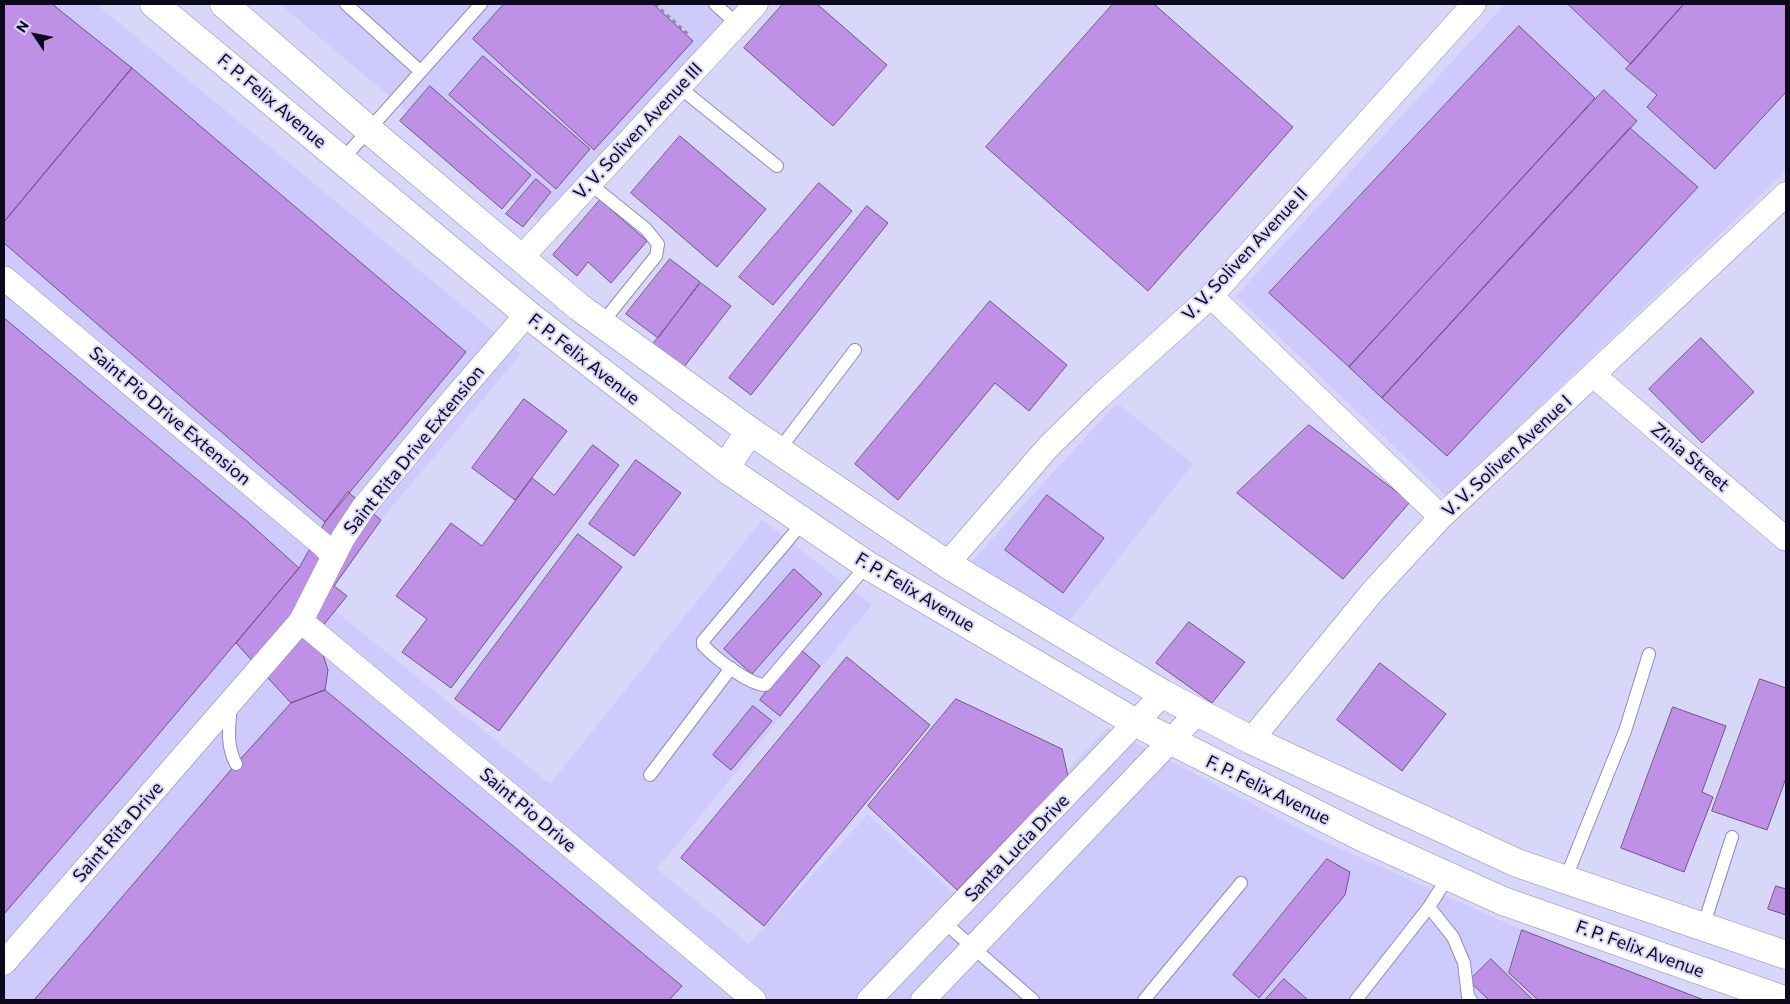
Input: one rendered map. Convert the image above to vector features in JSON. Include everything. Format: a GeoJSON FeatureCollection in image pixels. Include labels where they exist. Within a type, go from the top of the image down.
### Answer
{"type":"FeatureCollection","features":[{"type":"Feature","properties":{"kind":"main road","name":"F. P. Felix Avenue"},"geometry":{"type":"LineString","coordinates":[[154,4],[527,314],[725,468],[867,565],[1136,724],[1366,839],[1503,900],[1784,1000]]}},
{"type":"Feature","properties":{"kind":"main road"},"geometry":{"type":"LineString","coordinates":[[224,4],[579,306],[750,431],[947,564],[1163,694],[1251,740],[1517,863],[1786,955]]}},
{"type":"Feature","properties":{"kind":"main road"},"geometry":{"type":"LineString","coordinates":[[725,468],[750,431]]}},
{"type":"Feature","properties":{"kind":"street","name":"V. V. Soliven Avenue III"},"geometry":{"type":"LineString","coordinates":[[521,258],[756,4]]}},
{"type":"Feature","properties":{"kind":"street","name":"V. V. Soliven Avenue II"},"geometry":{"type":"LineString","coordinates":[[947,564],[1048,446],[1210,296],[1474,4]]}},
{"type":"Feature","properties":{"kind":"street","name":"V. V. Soliven Avenue I"},"geometry":{"type":"LineString","coordinates":[[1251,740],[1373,591],[1441,517],[1786,194]]}},
{"type":"Feature","properties":{"kind":"street","name":"Saint Pio Drive Extension"},"geometry":{"type":"LineString","coordinates":[[4,278],[334,556]]}},
{"type":"Feature","properties":{"kind":"street"},"geometry":{"type":"LineString","coordinates":[[1210,296],[1441,517]]}},
{"type":"Feature","properties":{"kind":"street","name":"Saint Rita Drive Extension"},"geometry":{"type":"LineString","coordinates":[[301,622],[343,538],[363,508],[527,314]]}},
{"type":"Feature","properties":{"kind":"street","name":"Zinia Street"},"geometry":{"type":"LineString","coordinates":[[1593,375],[1783,529]]}},
{"type":"Feature","properties":{"kind":"street","name":"Saint Rita Drive"},"geometry":{"type":"LineString","coordinates":[[4,963],[301,622]]}},
{"type":"Feature","properties":{"kind":"street","name":"Saint Pio Drive"},"geometry":{"type":"LineString","coordinates":[[301,622],[754,1000]]}},
{"type":"Feature","properties":{"kind":"street","name":"Santa Lucia Drive"},"geometry":{"type":"LineString","coordinates":[[869,1000],[1163,694]]}},
{"type":"Feature","properties":{"kind":"street","name":"Santa Lucia Drive"},"geometry":{"type":"LineString","coordinates":[[923,1000],[1197,713]]}},
{"type":"Feature","properties":{"kind":"lane"},"geometry":{"type":"LineString","coordinates":[[346,4],[420,71]]}},
{"type":"Feature","properties":{"kind":"lane"},"geometry":{"type":"LineString","coordinates":[[342,160],[481,4]]}},
{"type":"Feature","properties":{"kind":"lane"},"geometry":{"type":"LineString","coordinates":[[715,4],[737,24]]}},
{"type":"Feature","properties":{"kind":"lane"},"geometry":{"type":"LineString","coordinates":[[679,87],[777,166]]}},
{"type":"Feature","properties":{"kind":"lane"},"geometry":{"type":"LineString","coordinates":[[590,184],[646,230],[658,244],[656,256],[602,323]]}},
{"type":"Feature","properties":{"kind":"lane"},"geometry":{"type":"LineString","coordinates":[[779,450],[856,350]]}},
{"type":"Feature","properties":{"kind":"lane"},"geometry":{"type":"LineString","coordinates":[[804,521],[703,641],[703,645],[709,652],[731,668],[757,684],[765,685],[867,565]]}},
{"type":"Feature","properties":{"kind":"lane"},"geometry":{"type":"LineString","coordinates":[[1566,880],[1625,730],[1649,654]]}},
{"type":"Feature","properties":{"kind":"lane"},"geometry":{"type":"LineString","coordinates":[[650,775],[731,668]]}},
{"type":"Feature","properties":{"kind":"lane"},"geometry":{"type":"LineString","coordinates":[[232,701],[228,736],[230,754],[236,764]]}},
{"type":"Feature","properties":{"kind":"lane"},"geometry":{"type":"LineString","coordinates":[[1703,927],[1732,837]]}},
{"type":"Feature","properties":{"kind":"lane"},"geometry":{"type":"LineString","coordinates":[[1356,1000],[1429,907],[1448,877]]}},
{"type":"Feature","properties":{"kind":"lane"},"geometry":{"type":"LineString","coordinates":[[1144,1000],[1241,882]]}},
{"type":"Feature","properties":{"kind":"lane"},"geometry":{"type":"LineString","coordinates":[[1429,907],[1452,937],[1464,963],[1469,999]]}},
{"type":"Feature","properties":{"kind":"lane"},"geometry":{"type":"LineString","coordinates":[[945,923],[1033,1000]]}},
{"type":"Feature","properties":{"kind":"path"},"geometry":{"type":"LineString","coordinates":[[655,4],[710,54]]}},
{"type":"Feature","properties":{"kind":"shaded area"},"geometry":{"type":"Polygon","coordinates":[[[4,4],[96,4],[521,354],[381,520],[335,586],[347,596],[335,611],[550,784],[762,520],[872,605],[657,869],[749,944],[868,814],[954,893],[1107,728],[1325,842],[1522,930],[1509,973],[1538,1000],[4,1000],[4,4]]]}},
{"type":"Feature","properties":{"kind":"shaded area"},"geometry":{"type":"Polygon","coordinates":[[[280,4],[748,4],[544,227],[280,4]]]}},
{"type":"Feature","properties":{"kind":"shaded area"},"geometry":{"type":"Polygon","coordinates":[[[1505,4],[1786,4],[1786,171],[1446,496],[1236,296],[1505,4]]]}},
{"type":"Feature","properties":{"kind":"shaded area"},"geometry":{"type":"Polygon","coordinates":[[[1117,403],[1193,464],[1068,623],[972,561],[1117,403]]]}},
{"type":"Feature","properties":{"kind":"building"},"geometry":{"type":"Polygon","coordinates":[[[4,4],[52,4],[132,68],[4,222],[4,4]]]}},
{"type":"Feature","properties":{"kind":"building"},"geometry":{"type":"Polygon","coordinates":[[[504,4],[653,4],[693,41],[594,150],[473,39],[504,4]]]}},
{"type":"Feature","properties":{"kind":"building"},"geometry":{"type":"Polygon","coordinates":[[[783,4],[817,4],[887,65],[833,126],[744,48],[783,4]]]}},
{"type":"Feature","properties":{"kind":"building"},"geometry":{"type":"Polygon","coordinates":[[[1113,4],[1154,4],[1293,127],[1148,291],[986,147],[1113,4]]]}},
{"type":"Feature","properties":{"kind":"building"},"geometry":{"type":"Polygon","coordinates":[[[1568,4],[1684,4],[1631,64],[1568,4]]]}},
{"type":"Feature","properties":{"kind":"building"},"geometry":{"type":"Polygon","coordinates":[[[1684,4],[1786,4],[1786,92],[1715,169],[1647,107],[1657,95],[1626,69],[1684,4]]]}},
{"type":"Feature","properties":{"kind":"building"},"geometry":{"type":"Polygon","coordinates":[[[1519,26],[1595,98],[1349,367],[1269,293],[1519,26]]]}},
{"type":"Feature","properties":{"kind":"building"},"geometry":{"type":"Polygon","coordinates":[[[483,56],[590,149],[556,189],[449,95],[483,56]]]}},
{"type":"Feature","properties":{"kind":"building"},"geometry":{"type":"Polygon","coordinates":[[[132,68],[466,352],[325,522],[4,243],[4,222],[132,68]]]}},
{"type":"Feature","properties":{"kind":"building"},"geometry":{"type":"Polygon","coordinates":[[[430,86],[531,175],[502,209],[400,121],[430,86]]]}},
{"type":"Feature","properties":{"kind":"building"},"geometry":{"type":"Polygon","coordinates":[[[1604,90],[1637,121],[1382,398],[1349,367],[1604,90]]]}},
{"type":"Feature","properties":{"kind":"building"},"geometry":{"type":"Polygon","coordinates":[[[1630,128],[1698,187],[1447,456],[1382,398],[1630,128]]]}},
{"type":"Feature","properties":{"kind":"building"},"geometry":{"type":"Polygon","coordinates":[[[680,136],[766,209],[717,267],[631,193],[680,136]]]}},
{"type":"Feature","properties":{"kind":"building"},"geometry":{"type":"Polygon","coordinates":[[[536,179],[551,192],[523,227],[506,214],[536,179]]]}},
{"type":"Feature","properties":{"kind":"building"},"geometry":{"type":"Polygon","coordinates":[[[819,183],[852,211],[773,305],[739,277],[819,183]]]}},
{"type":"Feature","properties":{"kind":"building"},"geometry":{"type":"Polygon","coordinates":[[[600,200],[647,241],[611,283],[588,262],[577,276],[553,255],[600,200]]]}},
{"type":"Feature","properties":{"kind":"building"},"geometry":{"type":"Polygon","coordinates":[[[867,206],[888,223],[751,395],[729,378],[867,206]]]}},
{"type":"Feature","properties":{"kind":"building"},"geometry":{"type":"Polygon","coordinates":[[[670,259],[700,282],[658,338],[626,314],[670,259]]]}},
{"type":"Feature","properties":{"kind":"building"},"geometry":{"type":"Polygon","coordinates":[[[701,283],[731,306],[684,367],[653,344],[701,283]]]}},
{"type":"Feature","properties":{"kind":"building"},"geometry":{"type":"Polygon","coordinates":[[[990,301],[1067,365],[1029,411],[995,383],[898,500],[855,464],[990,301]]]}},
{"type":"Feature","properties":{"kind":"building"},"geometry":{"type":"Polygon","coordinates":[[[4,318],[248,522],[299,568],[4,914],[4,318]]]}},
{"type":"Feature","properties":{"kind":"building"},"geometry":{"type":"Polygon","coordinates":[[[1701,338],[1754,392],[1702,443],[1649,389],[1701,338]]]}},
{"type":"Feature","properties":{"kind":"building"},"geometry":{"type":"Polygon","coordinates":[[[524,399],[567,431],[515,500],[472,468],[524,399]]]}},
{"type":"Feature","properties":{"kind":"building"},"geometry":{"type":"Polygon","coordinates":[[[1309,425],[1410,502],[1343,579],[1237,493],[1309,425]]]}},
{"type":"Feature","properties":{"kind":"building"},"geometry":{"type":"Polygon","coordinates":[[[593,445],[619,465],[451,688],[402,652],[427,619],[396,596],[451,523],[482,546],[532,478],[554,495],[593,445]]]}},
{"type":"Feature","properties":{"kind":"building"},"geometry":{"type":"Polygon","coordinates":[[[636,460],[681,493],[634,556],[589,524],[636,460]]]}},
{"type":"Feature","properties":{"kind":"building"},"geometry":{"type":"Polygon","coordinates":[[[348,492],[381,520],[334,586],[347,596],[316,634],[328,670],[325,690],[291,703],[236,643],[299,568],[325,522],[348,492]]]}},
{"type":"Feature","properties":{"kind":"building"},"geometry":{"type":"Polygon","coordinates":[[[1047,495],[1104,538],[1063,593],[1005,550],[1047,495]]]}},
{"type":"Feature","properties":{"kind":"building"},"geometry":{"type":"Polygon","coordinates":[[[578,534],[622,567],[499,731],[455,699],[578,534]]]}},
{"type":"Feature","properties":{"kind":"building"},"geometry":{"type":"Polygon","coordinates":[[[794,569],[822,594],[752,674],[724,649],[794,569]]]}},
{"type":"Feature","properties":{"kind":"building"},"geometry":{"type":"Polygon","coordinates":[[[1189,622],[1245,662],[1212,703],[1156,663],[1189,622]]]}},
{"type":"Feature","properties":{"kind":"building"},"geometry":{"type":"Polygon","coordinates":[[[800,649],[820,666],[780,716],[760,700],[800,649]]]}},
{"type":"Feature","properties":{"kind":"building"},"geometry":{"type":"Polygon","coordinates":[[[847,657],[930,725],[764,926],[681,858],[847,657]]]}},
{"type":"Feature","properties":{"kind":"building"},"geometry":{"type":"Polygon","coordinates":[[[1380,663],[1446,714],[1402,771],[1337,720],[1380,663]]]}},
{"type":"Feature","properties":{"kind":"building"},"geometry":{"type":"Polygon","coordinates":[[[1760,679],[1786,688],[1786,778],[1767,830],[1712,811],[1760,679]]]}},
{"type":"Feature","properties":{"kind":"building"},"geometry":{"type":"Polygon","coordinates":[[[325,690],[682,986],[669,1000],[34,1000],[236,764],[291,703],[325,690]]]}},
{"type":"Feature","properties":{"kind":"building"},"geometry":{"type":"Polygon","coordinates":[[[956,699],[1062,749],[1068,776],[957,890],[868,806],[956,699]]]}},
{"type":"Feature","properties":{"kind":"building"},"geometry":{"type":"Polygon","coordinates":[[[753,706],[772,721],[731,770],[713,755],[753,706]]]}},
{"type":"Feature","properties":{"kind":"building"},"geometry":{"type":"Polygon","coordinates":[[[1673,707],[1726,726],[1702,792],[1713,797],[1684,872],[1621,848],[1673,707]]]}},
{"type":"Feature","properties":{"kind":"building"},"geometry":{"type":"Polygon","coordinates":[[[1327,859],[1350,872],[1345,895],[1259,998],[1233,975],[1327,859]]]}},
{"type":"Feature","properties":{"kind":"building"},"geometry":{"type":"Polygon","coordinates":[[[1776,886],[1786,889],[1786,915],[1768,909],[1776,886]]]}},
{"type":"Feature","properties":{"kind":"building"},"geometry":{"type":"Polygon","coordinates":[[[1522,930],[1704,1000],[1538,1000],[1509,973],[1522,930]]]}},
{"type":"Feature","properties":{"kind":"building"},"geometry":{"type":"Polygon","coordinates":[[[1491,959],[1533,1000],[1489,1000],[1469,981],[1491,959]]]}},
{"type":"Feature","properties":{"kind":"building"},"geometry":{"type":"Polygon","coordinates":[[[1284,979],[1308,1000],[1265,1000],[1284,979]]]}}]}
